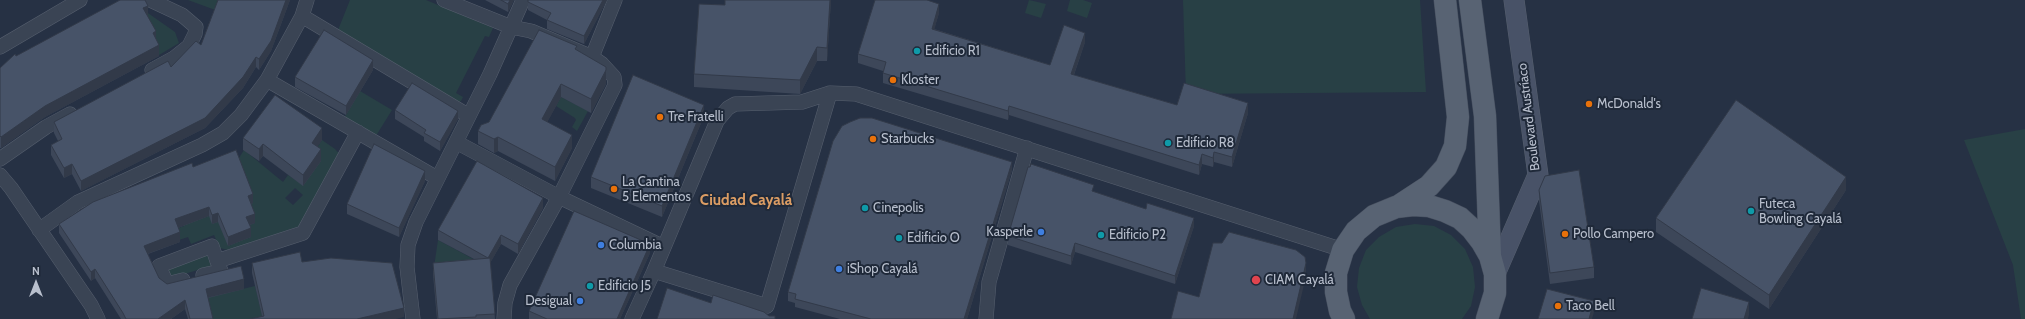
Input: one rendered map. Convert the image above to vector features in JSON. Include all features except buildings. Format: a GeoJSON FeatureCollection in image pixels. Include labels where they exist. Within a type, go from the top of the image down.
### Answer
{"type":"FeatureCollection","features":[{"type":"Feature","properties":{"kind":"main road"},"geometry":{"type":"LineString","coordinates":[[1344,319],[1340,311],[1336,292],[1336,273],[1343,250],[1356,231],[1374,216],[1396,207],[1429,186],[1446,167],[1454,146],[1458,117],[1444,0]]}},
{"type":"Feature","properties":{"kind":"main road"},"geometry":{"type":"LineString","coordinates":[[1470,0],[1485,116],[1492,265],[1495,293],[1487,319]]}},
{"type":"Feature","properties":{"kind":"main road"},"geometry":{"type":"LineString","coordinates":[[1396,207],[1413,205],[1429,206],[1460,218],[1472,229],[1482,242],[1492,265]]}},
{"type":"Feature","properties":{"kind":"street"},"geometry":{"type":"LineString","coordinates":[[0,47],[80,0]]}},
{"type":"Feature","properties":{"kind":"street"},"geometry":{"type":"LineString","coordinates":[[143,75],[174,58],[188,46],[195,34],[196,27],[182,15],[150,0]]}},
{"type":"Feature","properties":{"kind":"street"},"geometry":{"type":"LineString","coordinates":[[39,230],[78,202],[202,145],[223,133],[241,115],[267,80],[302,16],[307,0]]}},
{"type":"Feature","properties":{"kind":"street"},"geometry":{"type":"LineString","coordinates":[[444,0],[511,27],[531,31],[592,57],[612,73],[615,85],[559,197],[510,285],[504,319]]}},
{"type":"Feature","properties":{"kind":"street"},"geometry":{"type":"LineString","coordinates":[[412,319],[407,267],[408,245],[416,222],[436,178],[469,116],[523,0]]}},
{"type":"Feature","properties":{"kind":"street"},"geometry":{"type":"LineString","coordinates":[[592,57],[615,0]]}},
{"type":"Feature","properties":{"kind":"street","name":"Boulevard Austríaco"},"geometry":{"type":"LineString","coordinates":[[1492,265],[1538,175],[1514,0]]}},
{"type":"Feature","properties":{"kind":"street"},"geometry":{"type":"LineString","coordinates":[[302,16],[469,116]]}},
{"type":"Feature","properties":{"kind":"street"},"geometry":{"type":"LineString","coordinates":[[267,80],[436,178]]}},
{"type":"Feature","properties":{"kind":"street"},"geometry":{"type":"LineString","coordinates":[[654,271],[769,313],[830,93]]}},
{"type":"Feature","properties":{"kind":"street"},"geometry":{"type":"LineString","coordinates":[[632,319],[645,286],[654,271],[717,121],[728,108],[734,104],[802,102],[830,93],[856,94],[1343,250]]}},
{"type":"Feature","properties":{"kind":"street"},"geometry":{"type":"LineString","coordinates":[[0,159],[46,126],[85,106]]}},
{"type":"Feature","properties":{"kind":"street"},"geometry":{"type":"LineString","coordinates":[[217,261],[303,233],[358,132]]}},
{"type":"Feature","properties":{"kind":"street"},"geometry":{"type":"LineString","coordinates":[[456,142],[559,197],[664,247]]}},
{"type":"Feature","properties":{"kind":"street"},"geometry":{"type":"LineString","coordinates":[[986,319],[990,282],[1027,148]]}},
{"type":"Feature","properties":{"kind":"street"},"geometry":{"type":"LineString","coordinates":[[0,175],[11,188],[91,306],[98,319]]}},
{"type":"Feature","properties":{"kind":"green space"},"geometry":{"type":"Polygon","coordinates":[[[188,0],[228,0],[218,11],[188,0]]]}},
{"type":"Feature","properties":{"kind":"green space"},"geometry":{"type":"Polygon","coordinates":[[[350,0],[426,0],[493,28],[489,37],[485,36],[456,93],[463,97],[461,101],[459,102],[338,30],[350,0]]]}},
{"type":"Feature","properties":{"kind":"green space"},"geometry":{"type":"Polygon","coordinates":[[[1029,0],[1046,4],[1041,18],[1025,13],[1029,0]]]}},
{"type":"Feature","properties":{"kind":"green space"},"geometry":{"type":"Polygon","coordinates":[[[1070,0],[1083,0],[1092,3],[1087,18],[1067,11],[1070,0]]]}},
{"type":"Feature","properties":{"kind":"green space"},"geometry":{"type":"Polygon","coordinates":[[[1183,0],[1420,0],[1426,92],[1186,94],[1183,0]]]}},
{"type":"Feature","properties":{"kind":"green space"},"geometry":{"type":"Polygon","coordinates":[[[145,11],[175,32],[179,43],[159,55],[153,45],[145,11]]]}},
{"type":"Feature","properties":{"kind":"green space"},"geometry":{"type":"Polygon","coordinates":[[[360,91],[392,110],[374,139],[343,120],[360,91]]]}},
{"type":"Feature","properties":{"kind":"green space"},"geometry":{"type":"Polygon","coordinates":[[[561,97],[588,111],[577,131],[572,127],[576,120],[575,118],[556,106],[561,97]]]}},
{"type":"Feature","properties":{"kind":"green space"},"geometry":{"type":"Polygon","coordinates":[[[2025,129],[2025,319],[2021,319],[2013,265],[1964,140],[2025,129]]]}},
{"type":"Feature","properties":{"kind":"green space"},"geometry":{"type":"Polygon","coordinates":[[[322,140],[335,149],[342,157],[303,225],[228,250],[220,248],[214,235],[191,244],[188,237],[179,240],[175,229],[184,226],[178,212],[209,216],[218,222],[246,226],[255,223],[248,205],[230,172],[244,150],[283,182],[288,175],[303,185],[312,155],[322,140]],[[295,188],[285,198],[293,205],[303,195],[295,188]]]}},
{"type":"Feature","properties":{"kind":"green space"},"geometry":{"type":"Polygon","coordinates":[[[1415,224],[1434,226],[1451,235],[1465,249],[1473,267],[1475,287],[1471,306],[1462,319],[1370,319],[1362,305],[1357,287],[1359,268],[1366,250],[1379,237],[1396,227],[1415,224]]]}},
{"type":"Feature","properties":{"kind":"green space"},"geometry":{"type":"Polygon","coordinates":[[[438,240],[488,267],[433,274],[438,240]]]}},
{"type":"Feature","properties":{"kind":"green space"},"geometry":{"type":"Polygon","coordinates":[[[207,254],[211,266],[171,278],[167,267],[207,254]]]}},
{"type":"Feature","properties":{"kind":"green space"},"geometry":{"type":"Polygon","coordinates":[[[255,286],[263,319],[211,319],[206,298],[255,286]]]}},
{"type":"Feature","properties":{"kind":"place","name":"Edificio R1"},"geometry":{"type":"Point","coordinates":[917,51]}},
{"type":"Feature","properties":{"kind":"place","name":"Kloster"},"geometry":{"type":"Point","coordinates":[893,80]}},
{"type":"Feature","properties":{"kind":"place","name":"McDonald's"},"geometry":{"type":"Point","coordinates":[1589,104]}},
{"type":"Feature","properties":{"kind":"place","name":"Tre Fratelli"},"geometry":{"type":"Point","coordinates":[660,117]}},
{"type":"Feature","properties":{"kind":"place","name":"Starbucks"},"geometry":{"type":"Point","coordinates":[873,139]}},
{"type":"Feature","properties":{"kind":"place","name":"Edificio R8"},"geometry":{"type":"Point","coordinates":[1168,143]}},
{"type":"Feature","properties":{"kind":"place","name":"La Cantina 5 Elementos"},"geometry":{"type":"Point","coordinates":[614,189]}},
{"type":"Feature","properties":{"kind":"place","name":"Cinepolis"},"geometry":{"type":"Point","coordinates":[865,208]}},
{"type":"Feature","properties":{"kind":"place","name":"Futeca Bowling Cayalá"},"geometry":{"type":"Point","coordinates":[1751,211]}},
{"type":"Feature","properties":{"kind":"place","name":"Kasperle"},"geometry":{"type":"Point","coordinates":[1041,232]}},
{"type":"Feature","properties":{"kind":"place","name":"Pollo Campero"},"geometry":{"type":"Point","coordinates":[1565,234]}},
{"type":"Feature","properties":{"kind":"place","name":"Edificio P2"},"geometry":{"type":"Point","coordinates":[1101,235]}},
{"type":"Feature","properties":{"kind":"place","name":"Edificio O"},"geometry":{"type":"Point","coordinates":[899,238]}},
{"type":"Feature","properties":{"kind":"place","name":"Columbia"},"geometry":{"type":"Point","coordinates":[601,245]}},
{"type":"Feature","properties":{"kind":"place","name":"iShop Cayalá"},"geometry":{"type":"Point","coordinates":[839,269]}},
{"type":"Feature","properties":{"kind":"place","name":"CIAM Cayalá"},"geometry":{"type":"Point","coordinates":[1256,280]}},
{"type":"Feature","properties":{"kind":"place","name":"Edificio J5"},"geometry":{"type":"Point","coordinates":[590,286]}},
{"type":"Feature","properties":{"kind":"place","name":"Desigual"},"geometry":{"type":"Point","coordinates":[580,301]}},
{"type":"Feature","properties":{"kind":"place","name":"Taco Bell"},"geometry":{"type":"Point","coordinates":[1558,306]}},
{"type":"Feature","properties":{"kind":"district","name":"Ciudad Cayalá"},"geometry":{"type":"Point","coordinates":[746,201]}}]}
